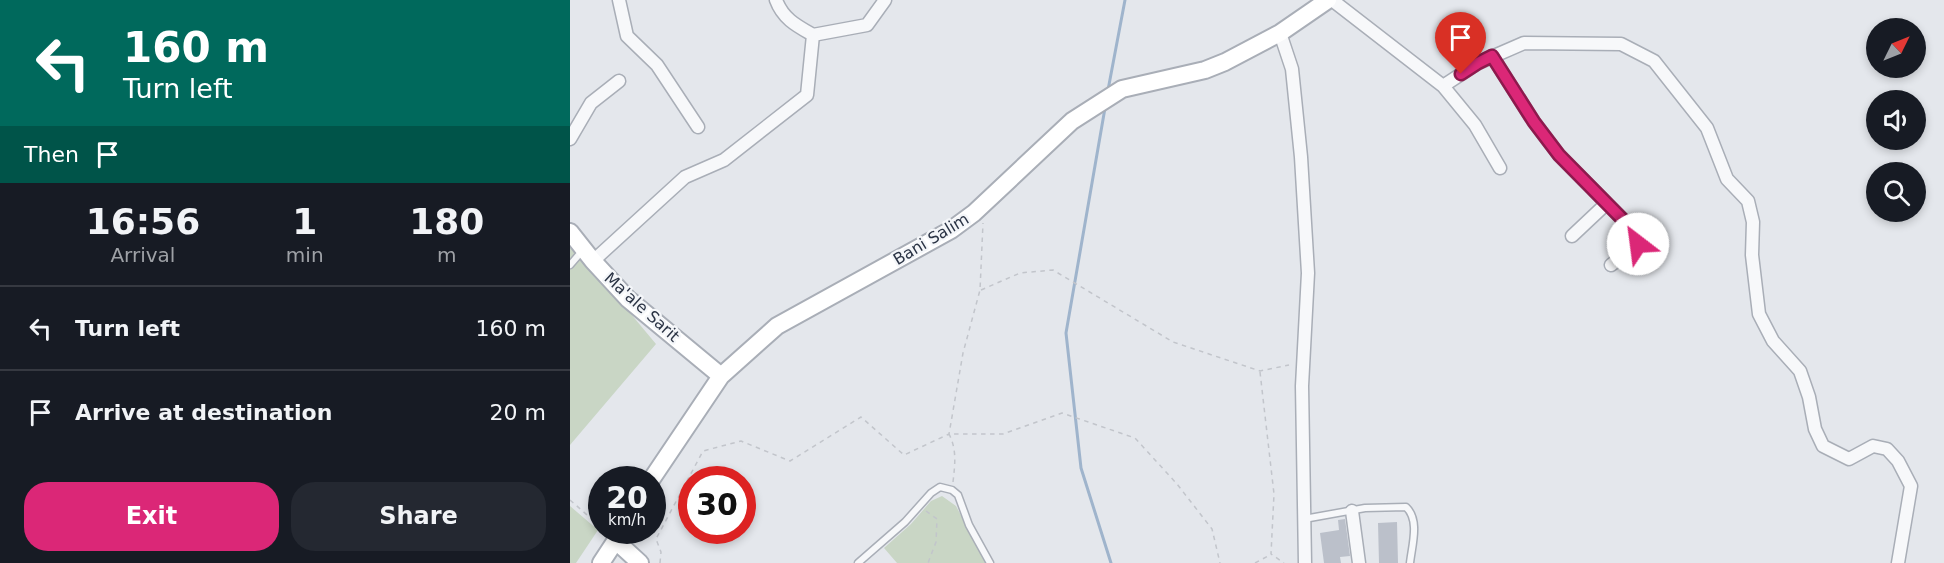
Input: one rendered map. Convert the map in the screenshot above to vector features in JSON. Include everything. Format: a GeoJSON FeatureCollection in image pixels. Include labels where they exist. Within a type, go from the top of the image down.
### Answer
{"type":"FeatureCollection","features":[{"type":"Feature","properties":{"kind":"street"},"geometry":{"type":"LineString","coordinates":[[619,0],[627,36],[657,65],[698,127]]}},
{"type":"Feature","properties":{"kind":"street"},"geometry":{"type":"LineString","coordinates":[[776,0],[779,8],[791,23],[813,35],[867,25],[885,0]]}},
{"type":"Feature","properties":{"kind":"street"},"geometry":{"type":"LineString","coordinates":[[1330,0],[1443,86],[1475,125],[1500,168]]}},
{"type":"Feature","properties":{"kind":"street","name":"Bani Salim"},"geometry":{"type":"LineString","coordinates":[[660,466],[721,376],[777,326],[951,230],[974,213],[1072,121],[1122,89],[1205,70],[1225,62],[1280,33],[1330,0]]}},
{"type":"Feature","properties":{"kind":"street"},"geometry":{"type":"LineString","coordinates":[[1280,33],[1293,69],[1308,273],[1302,386],[1305,563]]}},
{"type":"Feature","properties":{"kind":"street"},"geometry":{"type":"LineString","coordinates":[[588,255],[685,177],[724,160],[807,95],[813,35]]}},
{"type":"Feature","properties":{"kind":"street"},"geometry":{"type":"LineString","coordinates":[[1443,86],[1478,63],[1524,43],[1621,44],[1654,61],[1707,128],[1727,179],[1748,201],[1753,222],[1752,255],[1759,314],[1773,341],[1800,370],[1809,397],[1815,429],[1823,446],[1849,459],[1873,446],[1887,449],[1898,461],[1911,486],[1898,563]]}},
{"type":"Feature","properties":{"kind":"street"},"geometry":{"type":"LineString","coordinates":[[1492,56],[1534,122],[1553,147],[1640,237],[1638,244],[1611,265]]}},
{"type":"Feature","properties":{"kind":"street"},"geometry":{"type":"LineString","coordinates":[[570,139],[591,102],[620,81]]}},
{"type":"Feature","properties":{"kind":"street"},"geometry":{"type":"LineString","coordinates":[[1572,236],[1606,204]]}},
{"type":"Feature","properties":{"kind":"street","name":"Ma'ale Sarit"},"geometry":{"type":"LineString","coordinates":[[570,232],[628,299],[721,376]]}},
{"type":"Feature","properties":{"kind":"street"},"geometry":{"type":"LineString","coordinates":[[1352,511],[1359,563]]}},
{"type":"Feature","properties":{"kind":"street"},"geometry":{"type":"LineString","coordinates":[[607,561],[615,544]]}},
{"type":"Feature","properties":{"kind":"street"},"geometry":{"type":"LineString","coordinates":[[625,544],[640,563]]}},
{"type":"Feature","properties":{"kind":"lane"},"geometry":{"type":"LineString","coordinates":[[570,265],[588,255]]}},
{"type":"Feature","properties":{"kind":"lane"},"geometry":{"type":"LineString","coordinates":[[858,563],[905,522],[931,493],[940,488],[952,490],[958,495],[969,525],[990,563]]}},
{"type":"Feature","properties":{"kind":"lane"},"geometry":{"type":"LineString","coordinates":[[1304,519],[1352,511],[1406,507],[1413,512],[1414,524],[1410,563]]}},
{"type":"Feature","properties":{"kind":"path"},"geometry":{"type":"LineString","coordinates":[[952,490],[956,458],[954,444],[949,434],[963,353],[980,290],[984,224],[974,213]]}},
{"type":"Feature","properties":{"kind":"path"},"geometry":{"type":"LineString","coordinates":[[980,290],[1020,273],[1053,270],[1173,342],[1260,371],[1289,365]]}},
{"type":"Feature","properties":{"kind":"path"},"geometry":{"type":"LineString","coordinates":[[1260,371],[1274,494],[1270,554]]}},
{"type":"Feature","properties":{"kind":"path"},"geometry":{"type":"LineString","coordinates":[[660,563],[661,552],[656,539],[704,451],[741,441],[790,461],[861,417],[904,455],[949,434],[1003,434],[1062,413],[1135,438],[1177,484],[1212,529],[1220,563]]}},
{"type":"Feature","properties":{"kind":"path"},"geometry":{"type":"LineString","coordinates":[[570,500],[588,516]]}},
{"type":"Feature","properties":{"kind":"path"},"geometry":{"type":"LineString","coordinates":[[919,506],[937,519],[936,542],[928,563]]}},
{"type":"Feature","properties":{"kind":"path"},"geometry":{"type":"LineString","coordinates":[[1255,563],[1270,554]]}},
{"type":"Feature","properties":{"kind":"path"},"geometry":{"type":"LineString","coordinates":[[1270,554],[1284,563]]}},
{"type":"Feature","properties":{"kind":"green space"},"geometry":{"type":"Polygon","coordinates":[[[570,241],[656,344],[570,445],[570,241]]]}},
{"type":"Feature","properties":{"kind":"green space"},"geometry":{"type":"Polygon","coordinates":[[[942,496],[956,506],[986,563],[897,563],[884,548],[911,524],[931,501],[942,496]]]}},
{"type":"Feature","properties":{"kind":"green space"},"geometry":{"type":"Polygon","coordinates":[[[570,506],[588,521],[589,544],[576,563],[570,563],[570,506]]]}},
{"type":"Feature","properties":{"kind":"building"},"geometry":{"type":"Polygon","coordinates":[[[1345,519],[1350,556],[1340,557],[1341,563],[1324,563],[1320,533],[1339,530],[1338,520],[1345,519]]]}},
{"type":"Feature","properties":{"kind":"building"},"geometry":{"type":"Polygon","coordinates":[[[1397,522],[1398,563],[1379,563],[1378,523],[1397,522]]]}},
{"type":"Feature","properties":{"kind":"waterway"},"geometry":{"type":"LineString","coordinates":[[1108,90],[1125,0]]}},
{"type":"Feature","properties":{"kind":"waterway"},"geometry":{"type":"LineString","coordinates":[[1105,108],[1066,333],[1081,468],[1111,563]]}},
{"type":"Feature","properties":{"kind":"route"},"geometry":{"type":"LineString","coordinates":[[1461,74],[1492,56],[1534,122],[1559,155],[1606,204],[1636,231],[1640,237],[1638,244]]}}]}
